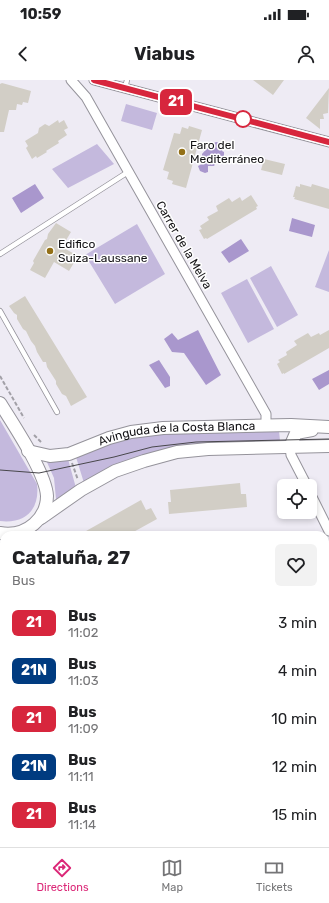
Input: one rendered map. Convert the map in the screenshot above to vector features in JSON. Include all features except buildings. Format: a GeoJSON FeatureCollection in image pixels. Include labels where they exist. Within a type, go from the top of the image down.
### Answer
{"type":"FeatureCollection","features":[{"type":"Feature","properties":{"kind":"street","name":"Carrer de la Melva"},"geometry":{"type":"LineString","coordinates":[[71,80],[86,97],[266,414],[266,426]]}},
{"type":"Feature","properties":{"kind":"street"},"geometry":{"type":"LineString","coordinates":[[94,80],[126,84],[329,142]]}},
{"type":"Feature","properties":{"kind":"street"},"geometry":{"type":"LineString","coordinates":[[0,402],[28,451],[45,487],[46,502],[41,518]]}},
{"type":"Feature","properties":{"kind":"street","name":"Avinguda de la Costa Blanca"},"geometry":{"type":"LineString","coordinates":[[28,451],[50,456],[69,454],[109,438],[131,432],[163,428],[291,425],[329,427]]}},
{"type":"Feature","properties":{"kind":"street","name":"Avinguda de la Costa Blanca"},"geometry":{"type":"LineString","coordinates":[[290,446],[296,433],[329,427]]}},
{"type":"Feature","properties":{"kind":"street"},"geometry":{"type":"LineString","coordinates":[[290,446],[292,455],[304,479]]}},
{"type":"Feature","properties":{"kind":"street","name":"Avinguda de la Costa Blanca"},"geometry":{"type":"LineString","coordinates":[[23,531],[30,528],[41,518],[81,490],[115,472],[144,461],[177,452],[208,448],[329,446]]}},
{"type":"Feature","properties":{"kind":"street"},"geometry":{"type":"LineString","coordinates":[[317,507],[329,531]]}},
{"type":"Feature","properties":{"kind":"lane"},"geometry":{"type":"LineString","coordinates":[[0,254],[128,172]]}},
{"type":"Feature","properties":{"kind":"lane"},"geometry":{"type":"LineString","coordinates":[[0,311],[57,412]]}},
{"type":"Feature","properties":{"kind":"path"},"geometry":{"type":"LineString","coordinates":[[0,376],[26,422]]}},
{"type":"Feature","properties":{"kind":"path"},"geometry":{"type":"LineString","coordinates":[[33,435],[40,442],[44,443]]}},
{"type":"Feature","properties":{"kind":"path"},"geometry":{"type":"LineString","coordinates":[[69,454],[81,490]]}},
{"type":"Feature","properties":{"kind":"shaded area"},"geometry":{"type":"Polygon","coordinates":[[[126,104],[157,113],[152,130],[121,121],[126,104]]]}},
{"type":"Feature","properties":{"kind":"shaded area"},"geometry":{"type":"Polygon","coordinates":[[[216,142],[223,143],[224,148],[222,151],[224,152],[224,156],[222,158],[218,157],[214,166],[208,166],[208,172],[205,173],[200,171],[198,166],[202,164],[202,154],[211,144],[216,142]]]}},
{"type":"Feature","properties":{"kind":"shaded area"},"geometry":{"type":"Polygon","coordinates":[[[97,144],[114,164],[68,188],[52,169],[97,144]]]}},
{"type":"Feature","properties":{"kind":"shaded area"},"geometry":{"type":"Polygon","coordinates":[[[35,184],[44,198],[21,213],[12,198],[35,184]]]}},
{"type":"Feature","properties":{"kind":"shaded area"},"geometry":{"type":"Polygon","coordinates":[[[292,218],[315,225],[312,237],[289,231],[292,218]]]}},
{"type":"Feature","properties":{"kind":"shaded area"},"geometry":{"type":"Polygon","coordinates":[[[137,224],[165,274],[115,304],[85,255],[137,224]]]}},
{"type":"Feature","properties":{"kind":"shaded area"},"geometry":{"type":"Polygon","coordinates":[[[241,239],[249,251],[229,263],[221,252],[241,239]]]}},
{"type":"Feature","properties":{"kind":"shaded area"},"geometry":{"type":"Polygon","coordinates":[[[329,250],[329,292],[315,287],[329,250]]]}},
{"type":"Feature","properties":{"kind":"shaded area"},"geometry":{"type":"Polygon","coordinates":[[[271,266],[298,315],[277,327],[250,278],[271,266]]]}},
{"type":"Feature","properties":{"kind":"shaded area"},"geometry":{"type":"Polygon","coordinates":[[[247,279],[274,329],[248,343],[221,293],[247,279]]]}},
{"type":"Feature","properties":{"kind":"shaded area"},"geometry":{"type":"Polygon","coordinates":[[[198,330],[221,375],[206,385],[184,353],[172,352],[164,339],[172,333],[178,340],[198,330]]]}},
{"type":"Feature","properties":{"kind":"shaded area"},"geometry":{"type":"Polygon","coordinates":[[[159,360],[170,377],[170,386],[165,388],[149,365],[159,360]]]}},
{"type":"Feature","properties":{"kind":"shaded area"},"geometry":{"type":"Polygon","coordinates":[[[329,370],[329,384],[319,390],[312,379],[329,370]]]}},
{"type":"Feature","properties":{"kind":"shaded area"},"geometry":{"type":"Polygon","coordinates":[[[0,420],[37,484],[36,501],[33,507],[29,513],[17,520],[0,521],[0,420]]]}},
{"type":"Feature","properties":{"kind":"shaded area"},"geometry":{"type":"Polygon","coordinates":[[[279,431],[280,441],[207,443],[178,447],[84,483],[76,457],[114,442],[150,434],[279,431]]]}},
{"type":"Feature","properties":{"kind":"shaded area"},"geometry":{"type":"Polygon","coordinates":[[[68,459],[76,488],[59,499],[56,499],[54,478],[46,460],[68,459]]]}},
{"type":"Feature","properties":{"kind":"tram line"},"geometry":{"type":"LineString","coordinates":[[0,470],[39,473],[114,457],[152,447],[196,442],[329,439]]}},
{"type":"Feature","properties":{"kind":"bus line","name":"21"},"geometry":{"type":"LineString","coordinates":[[94,80],[329,142]]}},
{"type":"Feature","properties":{"kind":"place","name":"Faro del Mediterráneo"},"geometry":{"type":"Point","coordinates":[182,152]}},
{"type":"Feature","properties":{"kind":"place","name":"Edifico Suiza-Laussane"},"geometry":{"type":"Point","coordinates":[50,251]}}]}
